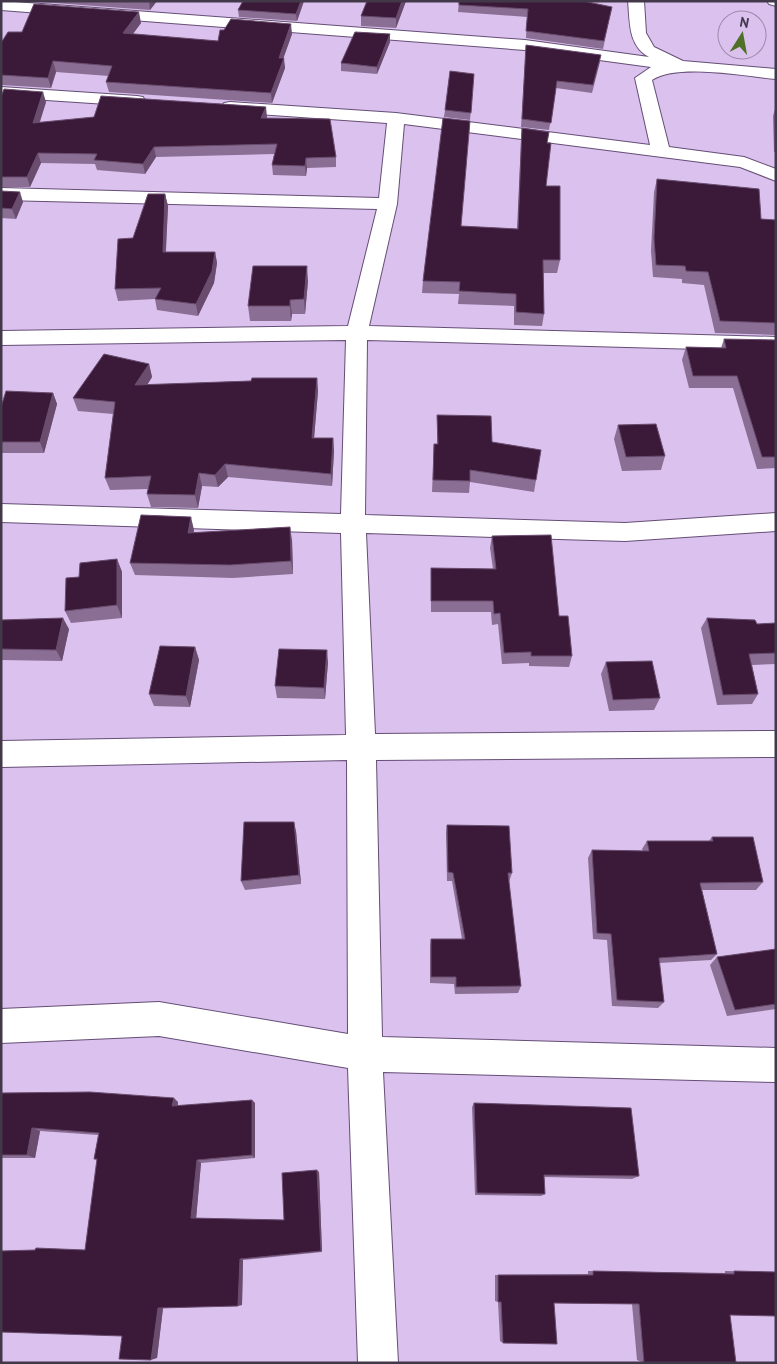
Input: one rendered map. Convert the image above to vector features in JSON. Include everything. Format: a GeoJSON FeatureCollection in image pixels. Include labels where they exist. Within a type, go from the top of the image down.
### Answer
{"type":"FeatureCollection","features":[{"type":"Feature","properties":{"kind":"street"},"geometry":{"type":"LineString","coordinates":[[636,1],[638,33],[648,50],[680,66]]}},
{"type":"Feature","properties":{"kind":"street"},"geometry":{"type":"LineString","coordinates":[[1,24],[5,4],[525,45],[680,66],[776,74]]}},
{"type":"Feature","properties":{"kind":"street"},"geometry":{"type":"LineString","coordinates":[[661,152],[643,78],[654,71],[680,66]]}},
{"type":"Feature","properties":{"kind":"street"},"geometry":{"type":"LineString","coordinates":[[1,92],[149,102]]}},
{"type":"Feature","properties":{"kind":"street"},"geometry":{"type":"LineString","coordinates":[[209,106],[396,118],[776,166]]}},
{"type":"Feature","properties":{"kind":"street"},"geometry":{"type":"LineString","coordinates":[[378,1363],[365,1054],[361,748],[353,522],[357,333],[388,204],[396,118]]}},
{"type":"Feature","properties":{"kind":"street"},"geometry":{"type":"LineString","coordinates":[[744,162],[776,176]]}},
{"type":"Feature","properties":{"kind":"street"},"geometry":{"type":"LineString","coordinates":[[1,194],[388,204]]}},
{"type":"Feature","properties":{"kind":"street"},"geometry":{"type":"LineString","coordinates":[[1,338],[357,333],[776,344]]}},
{"type":"Feature","properties":{"kind":"street"},"geometry":{"type":"LineString","coordinates":[[1,513],[353,522],[625,532],[776,522]]}},
{"type":"Feature","properties":{"kind":"street"},"geometry":{"type":"LineString","coordinates":[[1,754],[776,744]]}},
{"type":"Feature","properties":{"kind":"street"},"geometry":{"type":"LineString","coordinates":[[1,1026],[159,1019],[365,1054],[776,1065]]}},
{"type":"Feature","properties":{"kind":"building"},"geometry":{"type":"Polygon","coordinates":[[[243,1],[301,1],[296,14],[238,10],[243,1]]]}},
{"type":"Feature","properties":{"kind":"building"},"geometry":{"type":"Polygon","coordinates":[[[367,1],[402,1],[396,18],[361,16],[367,1]]]}},
{"type":"Feature","properties":{"kind":"building"},"geometry":{"type":"Polygon","coordinates":[[[459,1],[583,1],[612,7],[604,41],[526,31],[528,9],[459,5],[459,1]]]}},
{"type":"Feature","properties":{"kind":"building"},"geometry":{"type":"Polygon","coordinates":[[[34,4],[139,12],[123,33],[218,41],[220,30],[224,30],[231,19],[291,24],[279,58],[284,58],[271,93],[106,82],[112,66],[53,61],[48,78],[1,75],[1,43],[8,32],[22,32],[34,4]]]}},
{"type":"Feature","properties":{"kind":"building"},"geometry":{"type":"Polygon","coordinates":[[[355,32],[390,34],[377,67],[341,63],[355,32]]]}},
{"type":"Feature","properties":{"kind":"building"},"geometry":{"type":"Polygon","coordinates":[[[526,45],[601,55],[593,85],[557,81],[551,123],[522,119],[526,45]]]}},
{"type":"Feature","properties":{"kind":"building"},"geometry":{"type":"Polygon","coordinates":[[[450,71],[474,74],[471,113],[445,110],[450,71]]]}},
{"type":"Feature","properties":{"kind":"building"},"geometry":{"type":"Polygon","coordinates":[[[4,89],[43,92],[33,123],[94,117],[101,96],[266,107],[261,118],[330,119],[336,157],[306,158],[305,166],[272,165],[277,144],[154,147],[143,164],[94,160],[97,154],[38,153],[27,177],[1,177],[1,97],[4,89]]]}},
{"type":"Feature","properties":{"kind":"building"},"geometry":{"type":"Polygon","coordinates":[[[443,118],[470,121],[461,226],[518,229],[522,128],[549,132],[547,143],[551,143],[546,186],[560,186],[560,260],[543,260],[544,314],[516,312],[516,294],[459,291],[460,282],[423,281],[443,118]]]}},
{"type":"Feature","properties":{"kind":"building"},"geometry":{"type":"Polygon","coordinates":[[[657,179],[759,189],[761,219],[776,220],[776,323],[720,321],[708,272],[686,271],[685,266],[656,265],[654,238],[657,179]]]}},
{"type":"Feature","properties":{"kind":"building"},"geometry":{"type":"Polygon","coordinates":[[[1,191],[20,192],[12,209],[1,208],[1,191]]]}},
{"type":"Feature","properties":{"kind":"building"},"geometry":{"type":"Polygon","coordinates":[[[148,194],[165,194],[163,252],[215,252],[212,271],[196,304],[155,299],[161,288],[115,289],[118,239],[133,238],[148,194]]]}},
{"type":"Feature","properties":{"kind":"building"},"geometry":{"type":"Polygon","coordinates":[[[253,266],[307,266],[304,299],[290,300],[290,306],[248,306],[253,266]]]}},
{"type":"Feature","properties":{"kind":"building"},"geometry":{"type":"Polygon","coordinates":[[[724,339],[776,340],[776,457],[762,457],[737,376],[693,376],[686,347],[726,348],[724,339]]]}},
{"type":"Feature","properties":{"kind":"building"},"geometry":{"type":"Polygon","coordinates":[[[104,354],[149,364],[135,385],[251,381],[252,378],[317,378],[312,438],[333,438],[331,474],[225,464],[215,475],[199,473],[195,495],[147,494],[151,476],[105,478],[115,402],[73,398],[104,354]]]}},
{"type":"Feature","properties":{"kind":"building"},"geometry":{"type":"Polygon","coordinates":[[[6,391],[53,393],[40,442],[1,442],[1,407],[6,391]]]}},
{"type":"Feature","properties":{"kind":"building"},"geometry":{"type":"Polygon","coordinates":[[[437,415],[491,416],[492,442],[541,450],[536,480],[470,470],[470,481],[433,480],[434,444],[438,444],[437,415]]]}},
{"type":"Feature","properties":{"kind":"building"},"geometry":{"type":"Polygon","coordinates":[[[656,424],[665,456],[626,457],[618,425],[656,424]]]}},
{"type":"Feature","properties":{"kind":"building"},"geometry":{"type":"Polygon","coordinates":[[[141,515],[191,517],[188,533],[290,527],[291,561],[230,565],[130,563],[141,515]]]}},
{"type":"Feature","properties":{"kind":"building"},"geometry":{"type":"Polygon","coordinates":[[[551,535],[559,616],[568,616],[572,656],[531,656],[531,652],[504,653],[500,613],[494,614],[493,601],[431,601],[431,568],[496,569],[492,536],[551,535]]]}},
{"type":"Feature","properties":{"kind":"building"},"geometry":{"type":"Polygon","coordinates":[[[117,559],[117,605],[65,611],[66,578],[79,577],[80,563],[117,559]]]}},
{"type":"Feature","properties":{"kind":"building"},"geometry":{"type":"Polygon","coordinates":[[[63,618],[56,650],[1,649],[1,620],[63,618]]]}},
{"type":"Feature","properties":{"kind":"building"},"geometry":{"type":"Polygon","coordinates":[[[707,618],[755,620],[757,624],[776,623],[776,653],[749,654],[758,694],[723,695],[707,618]]]}},
{"type":"Feature","properties":{"kind":"building"},"geometry":{"type":"Polygon","coordinates":[[[160,646],[195,647],[186,696],[149,694],[160,646]]]}},
{"type":"Feature","properties":{"kind":"building"},"geometry":{"type":"Polygon","coordinates":[[[279,649],[327,650],[324,688],[275,686],[279,649]]]}},
{"type":"Feature","properties":{"kind":"building"},"geometry":{"type":"Polygon","coordinates":[[[652,661],[660,698],[613,700],[606,662],[652,661]]]}},
{"type":"Feature","properties":{"kind":"building"},"geometry":{"type":"Polygon","coordinates":[[[244,822],[294,822],[299,875],[241,881],[244,822]]]}},
{"type":"Feature","properties":{"kind":"building"},"geometry":{"type":"Polygon","coordinates":[[[447,825],[509,826],[512,873],[508,873],[521,986],[456,987],[456,977],[431,977],[431,939],[465,939],[453,873],[448,872],[447,825]]]}},
{"type":"Feature","properties":{"kind":"building"},"geometry":{"type":"Polygon","coordinates":[[[712,837],[753,837],[763,882],[700,883],[717,954],[659,958],[664,1002],[617,1000],[611,934],[597,933],[592,850],[649,851],[647,841],[713,841],[712,837]]]}},
{"type":"Feature","properties":{"kind":"building"},"geometry":{"type":"Polygon","coordinates":[[[776,949],[776,1004],[735,1010],[717,957],[776,949]]]}},
{"type":"Feature","properties":{"kind":"building"},"geometry":{"type":"Polygon","coordinates":[[[90,1092],[174,1098],[172,1106],[252,1100],[252,1155],[197,1160],[191,1218],[284,1220],[282,1173],[317,1170],[321,1251],[240,1259],[238,1306],[158,1308],[151,1360],[119,1359],[122,1336],[1,1332],[1,1251],[35,1250],[36,1248],[85,1250],[97,1159],[94,1159],[99,1133],[32,1128],[27,1155],[1,1155],[1,1093],[90,1092]]]}},
{"type":"Feature","properties":{"kind":"building"},"geometry":{"type":"Polygon","coordinates":[[[474,1103],[631,1108],[639,1176],[544,1175],[545,1194],[477,1193],[474,1103]]]}},
{"type":"Feature","properties":{"kind":"building"},"geometry":{"type":"Polygon","coordinates":[[[593,1271],[734,1274],[734,1271],[776,1272],[776,1316],[730,1315],[736,1363],[644,1363],[639,1304],[554,1303],[557,1344],[503,1343],[501,1302],[498,1302],[498,1275],[593,1275],[593,1271]]]}}]}
